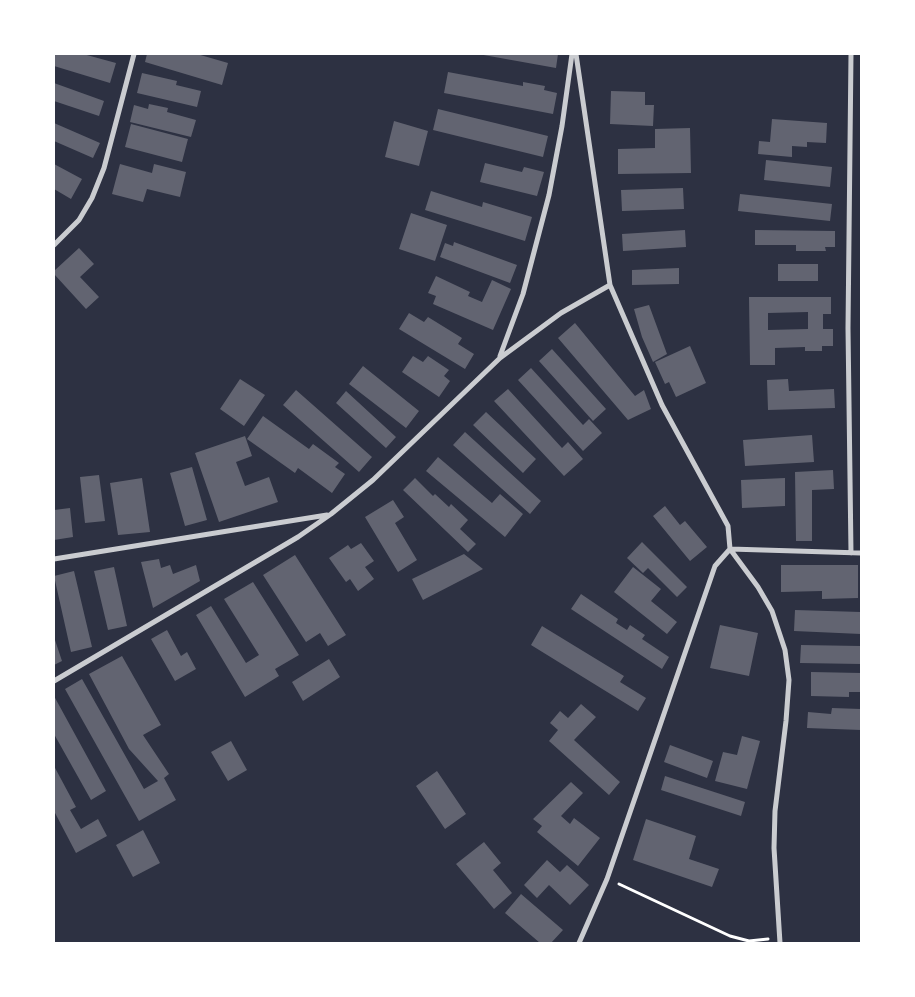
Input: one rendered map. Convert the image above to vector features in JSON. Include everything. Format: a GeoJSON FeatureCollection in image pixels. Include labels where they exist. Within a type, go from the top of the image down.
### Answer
{"type":"FeatureCollection","features":[{"type":"Feature","properties":{"kind":"street"},"geometry":{"type":"LineString","coordinates":[[54,245],[80,220],[92,198],[104,168],[134,54]]}},
{"type":"Feature","properties":{"kind":"street"},"geometry":{"type":"LineString","coordinates":[[574,54],[610,285],[662,405],[728,526],[730,549],[763,595],[779,628],[785,650],[788,680],[786,721],[775,811],[774,848],[780,943]]}},
{"type":"Feature","properties":{"kind":"street"},"geometry":{"type":"LineString","coordinates":[[500,358],[523,294],[544,213],[562,126],[574,54]]}},
{"type":"Feature","properties":{"kind":"street"},"geometry":{"type":"LineString","coordinates":[[850,54],[848,328],[851,553]]}},
{"type":"Feature","properties":{"kind":"street"},"geometry":{"type":"LineString","coordinates":[[54,682],[290,542],[330,514],[372,480],[500,358],[561,313],[610,285]]}},
{"type":"Feature","properties":{"kind":"street"},"geometry":{"type":"LineString","coordinates":[[54,559],[330,514]]}},
{"type":"Feature","properties":{"kind":"street"},"geometry":{"type":"LineString","coordinates":[[730,549],[861,553]]}},
{"type":"Feature","properties":{"kind":"street"},"geometry":{"type":"LineString","coordinates":[[579,943],[607,879],[715,566],[730,549]]}},
{"type":"Feature","properties":{"kind":"path"},"geometry":{"type":"LineString","coordinates":[[607,879],[730,936],[748,942],[761,941],[780,935]]}},
{"type":"Feature","properties":{"kind":"building"},"geometry":{"type":"Polygon","coordinates":[[[54,54],[83,54],[116,63],[110,83],[54,66],[54,54]]]}},
{"type":"Feature","properties":{"kind":"building"},"geometry":{"type":"Polygon","coordinates":[[[147,54],[197,54],[228,63],[222,85],[145,62],[147,54]]]}},
{"type":"Feature","properties":{"kind":"building"},"geometry":{"type":"Polygon","coordinates":[[[478,54],[558,54],[556,68],[478,54]]]}},
{"type":"Feature","properties":{"kind":"building"},"geometry":{"type":"Polygon","coordinates":[[[448,72],[523,86],[523,82],[545,86],[544,90],[557,93],[553,114],[444,93],[448,72]]]}},
{"type":"Feature","properties":{"kind":"building"},"geometry":{"type":"Polygon","coordinates":[[[142,73],[177,81],[176,85],[201,91],[197,107],[137,93],[142,73]]]}},
{"type":"Feature","properties":{"kind":"building"},"geometry":{"type":"Polygon","coordinates":[[[54,83],[104,101],[99,116],[54,101],[54,83]]]}},
{"type":"Feature","properties":{"kind":"building"},"geometry":{"type":"Polygon","coordinates":[[[611,91],[645,92],[645,105],[654,105],[653,126],[610,124],[611,91]]]}},
{"type":"Feature","properties":{"kind":"building"},"geometry":{"type":"Polygon","coordinates":[[[149,104],[168,108],[167,112],[196,120],[191,137],[130,122],[134,105],[148,109],[149,104]]]}},
{"type":"Feature","properties":{"kind":"building"},"geometry":{"type":"Polygon","coordinates":[[[438,109],[548,136],[543,157],[433,130],[438,109]]]}},
{"type":"Feature","properties":{"kind":"building"},"geometry":{"type":"Polygon","coordinates":[[[772,119],[827,123],[826,143],[807,142],[807,147],[792,146],[792,157],[758,154],[759,141],[770,142],[772,119]]]}},
{"type":"Feature","properties":{"kind":"building"},"geometry":{"type":"Polygon","coordinates":[[[394,121],[428,131],[419,166],[385,157],[394,121]]]}},
{"type":"Feature","properties":{"kind":"building"},"geometry":{"type":"Polygon","coordinates":[[[54,123],[100,143],[93,158],[54,141],[54,123]]]}},
{"type":"Feature","properties":{"kind":"building"},"geometry":{"type":"Polygon","coordinates":[[[131,124],[188,139],[182,162],[125,147],[131,124]]]}},
{"type":"Feature","properties":{"kind":"building"},"geometry":{"type":"Polygon","coordinates":[[[690,128],[691,173],[618,174],[618,149],[655,148],[655,129],[690,128]]]}},
{"type":"Feature","properties":{"kind":"building"},"geometry":{"type":"Polygon","coordinates":[[[766,160],[832,167],[830,187],[764,180],[766,160]]]}},
{"type":"Feature","properties":{"kind":"building"},"geometry":{"type":"Polygon","coordinates":[[[485,163],[522,172],[524,167],[544,172],[537,196],[480,182],[485,163]]]}},
{"type":"Feature","properties":{"kind":"building"},"geometry":{"type":"Polygon","coordinates":[[[54,164],[82,179],[71,199],[54,189],[54,164]]]}},
{"type":"Feature","properties":{"kind":"building"},"geometry":{"type":"Polygon","coordinates":[[[120,164],[152,173],[154,164],[186,172],[180,197],[147,189],[143,202],[112,194],[120,164]]]}},
{"type":"Feature","properties":{"kind":"building"},"geometry":{"type":"Polygon","coordinates":[[[683,188],[684,209],[622,211],[621,190],[683,188]]]}},
{"type":"Feature","properties":{"kind":"building"},"geometry":{"type":"Polygon","coordinates":[[[431,191],[482,207],[483,202],[532,217],[525,241],[425,210],[431,191]]]}},
{"type":"Feature","properties":{"kind":"building"},"geometry":{"type":"Polygon","coordinates":[[[740,194],[832,204],[830,221],[738,211],[740,194]]]}},
{"type":"Feature","properties":{"kind":"building"},"geometry":{"type":"Polygon","coordinates":[[[411,213],[447,225],[435,261],[399,249],[411,213]]]}},
{"type":"Feature","properties":{"kind":"building"},"geometry":{"type":"Polygon","coordinates":[[[685,230],[686,247],[623,251],[622,234],[685,230]]]}},
{"type":"Feature","properties":{"kind":"building"},"geometry":{"type":"Polygon","coordinates":[[[755,230],[835,231],[835,247],[825,247],[826,251],[796,251],[796,245],[755,245],[755,230]]]}},
{"type":"Feature","properties":{"kind":"building"},"geometry":{"type":"Polygon","coordinates":[[[454,242],[517,265],[510,283],[440,257],[445,243],[453,246],[454,242]]]}},
{"type":"Feature","properties":{"kind":"building"},"geometry":{"type":"Polygon","coordinates":[[[79,248],[94,264],[80,277],[99,297],[86,309],[54,274],[54,271],[79,248]]]}},
{"type":"Feature","properties":{"kind":"building"},"geometry":{"type":"Polygon","coordinates":[[[778,264],[818,264],[818,281],[778,281],[778,264]]]}},
{"type":"Feature","properties":{"kind":"building"},"geometry":{"type":"Polygon","coordinates":[[[679,268],[679,284],[632,285],[632,270],[679,268]]]}},
{"type":"Feature","properties":{"kind":"building"},"geometry":{"type":"Polygon","coordinates":[[[436,276],[470,292],[468,296],[482,302],[492,280],[511,289],[493,330],[433,304],[436,296],[428,293],[436,276]]]}},
{"type":"Feature","properties":{"kind":"building"},"geometry":{"type":"Polygon","coordinates":[[[749,297],[831,297],[831,314],[823,314],[823,329],[833,329],[833,346],[822,346],[822,351],[805,351],[805,347],[775,348],[775,365],[750,365],[749,297]],[[808,312],[768,313],[768,330],[808,329],[808,312]]]}},
{"type":"Feature","properties":{"kind":"building"},"geometry":{"type":"Polygon","coordinates":[[[649,305],[667,354],[653,362],[642,337],[634,309],[649,305]]]}},
{"type":"Feature","properties":{"kind":"building"},"geometry":{"type":"Polygon","coordinates":[[[409,313],[424,322],[428,317],[462,338],[458,344],[474,354],[465,369],[399,329],[409,313]]]}},
{"type":"Feature","properties":{"kind":"building"},"geometry":{"type":"Polygon","coordinates":[[[575,323],[635,396],[644,390],[651,409],[628,420],[558,338],[575,323]]]}},
{"type":"Feature","properties":{"kind":"building"},"geometry":{"type":"Polygon","coordinates":[[[690,346],[706,383],[676,397],[669,382],[665,384],[655,362],[690,346]]]}},
{"type":"Feature","properties":{"kind":"building"},"geometry":{"type":"Polygon","coordinates":[[[552,349],[606,409],[593,421],[539,361],[552,349]]]}},
{"type":"Feature","properties":{"kind":"building"},"geometry":{"type":"Polygon","coordinates":[[[413,356],[423,362],[428,356],[449,370],[444,376],[450,381],[439,397],[402,372],[413,356]]]}},
{"type":"Feature","properties":{"kind":"building"},"geometry":{"type":"Polygon","coordinates":[[[363,366],[419,411],[406,428],[349,384],[363,366]]]}},
{"type":"Feature","properties":{"kind":"building"},"geometry":{"type":"Polygon","coordinates":[[[531,368],[583,425],[589,419],[602,433],[583,451],[518,380],[531,368]]]}},
{"type":"Feature","properties":{"kind":"building"},"geometry":{"type":"Polygon","coordinates":[[[240,379],[265,395],[244,426],[220,409],[240,379]]]}},
{"type":"Feature","properties":{"kind":"building"},"geometry":{"type":"Polygon","coordinates":[[[788,379],[789,391],[834,389],[835,408],[768,410],[767,380],[788,379]]]}},
{"type":"Feature","properties":{"kind":"building"},"geometry":{"type":"Polygon","coordinates":[[[508,389],[562,448],[568,442],[583,459],[564,476],[494,401],[508,389]]]}},
{"type":"Feature","properties":{"kind":"building"},"geometry":{"type":"Polygon","coordinates":[[[296,390],[372,457],[359,472],[283,405],[296,390]]]}},
{"type":"Feature","properties":{"kind":"building"},"geometry":{"type":"Polygon","coordinates":[[[346,391],[396,437],[386,448],[336,403],[346,391]]]}},
{"type":"Feature","properties":{"kind":"building"},"geometry":{"type":"Polygon","coordinates":[[[486,412],[536,459],[523,473],[473,425],[486,412]]]}},
{"type":"Feature","properties":{"kind":"building"},"geometry":{"type":"Polygon","coordinates":[[[263,416],[309,449],[313,444],[339,463],[335,467],[345,474],[332,493],[298,468],[295,473],[247,439],[263,416]]]}},
{"type":"Feature","properties":{"kind":"building"},"geometry":{"type":"Polygon","coordinates":[[[465,432],[541,501],[530,514],[453,445],[465,432]]]}},
{"type":"Feature","properties":{"kind":"building"},"geometry":{"type":"Polygon","coordinates":[[[812,435],[814,462],[745,466],[743,440],[812,435]]]}},
{"type":"Feature","properties":{"kind":"building"},"geometry":{"type":"Polygon","coordinates":[[[245,436],[252,456],[236,462],[245,486],[269,477],[278,502],[219,522],[195,453],[245,436]]]}},
{"type":"Feature","properties":{"kind":"building"},"geometry":{"type":"Polygon","coordinates":[[[438,457],[492,503],[500,494],[523,514],[505,537],[426,471],[438,457]]]}},
{"type":"Feature","properties":{"kind":"building"},"geometry":{"type":"Polygon","coordinates":[[[192,467],[207,520],[185,526],[170,473],[192,467]]]}},
{"type":"Feature","properties":{"kind":"building"},"geometry":{"type":"Polygon","coordinates":[[[833,470],[834,489],[812,490],[812,541],[796,541],[795,472],[833,470]]]}},
{"type":"Feature","properties":{"kind":"building"},"geometry":{"type":"Polygon","coordinates":[[[99,475],[105,521],[85,523],[80,477],[99,475]]]}},
{"type":"Feature","properties":{"kind":"building"},"geometry":{"type":"Polygon","coordinates":[[[142,478],[150,532],[118,535],[110,483],[142,478]]]}},
{"type":"Feature","properties":{"kind":"building"},"geometry":{"type":"Polygon","coordinates":[[[415,478],[433,496],[435,494],[449,507],[451,504],[468,520],[460,529],[476,544],[468,552],[403,490],[415,478]]]}},
{"type":"Feature","properties":{"kind":"building"},"geometry":{"type":"Polygon","coordinates":[[[785,478],[785,506],[742,508],[741,480],[785,478]]]}},
{"type":"Feature","properties":{"kind":"building"},"geometry":{"type":"Polygon","coordinates":[[[393,500],[404,517],[395,523],[417,560],[398,572],[365,517],[393,500]]]}},
{"type":"Feature","properties":{"kind":"building"},"geometry":{"type":"Polygon","coordinates":[[[665,506],[680,525],[685,521],[707,547],[690,561],[653,516],[665,506]]]}},
{"type":"Feature","properties":{"kind":"building"},"geometry":{"type":"Polygon","coordinates":[[[70,508],[73,537],[54,540],[54,510],[70,508]]]}},
{"type":"Feature","properties":{"kind":"building"},"geometry":{"type":"Polygon","coordinates":[[[642,542],[687,587],[677,597],[648,568],[643,573],[627,558],[642,542]]]}},
{"type":"Feature","properties":{"kind":"building"},"geometry":{"type":"Polygon","coordinates":[[[361,543],[374,561],[365,567],[374,579],[358,591],[350,579],[346,582],[329,558],[348,545],[351,549],[361,543]]]}},
{"type":"Feature","properties":{"kind":"building"},"geometry":{"type":"Polygon","coordinates":[[[464,554],[483,569],[423,600],[412,579],[464,554]]]}},
{"type":"Feature","properties":{"kind":"building"},"geometry":{"type":"Polygon","coordinates":[[[295,555],[346,635],[328,646],[320,633],[306,642],[263,575],[295,555]]]}},
{"type":"Feature","properties":{"kind":"building"},"geometry":{"type":"Polygon","coordinates":[[[159,559],[161,568],[170,565],[173,574],[196,565],[200,581],[153,608],[141,562],[159,559]]]}},
{"type":"Feature","properties":{"kind":"building"},"geometry":{"type":"Polygon","coordinates":[[[781,565],[858,565],[858,598],[822,599],[822,591],[781,592],[781,565]]]}},
{"type":"Feature","properties":{"kind":"building"},"geometry":{"type":"Polygon","coordinates":[[[114,567],[127,626],[108,630],[94,571],[114,567]]]}},
{"type":"Feature","properties":{"kind":"building"},"geometry":{"type":"Polygon","coordinates":[[[633,567],[661,589],[651,601],[677,622],[667,634],[614,592],[633,567]]]}},
{"type":"Feature","properties":{"kind":"building"},"geometry":{"type":"Polygon","coordinates":[[[74,571],[92,647],[71,652],[54,576],[74,571]]]}},
{"type":"Feature","properties":{"kind":"building"},"geometry":{"type":"Polygon","coordinates":[[[253,582],[299,655],[275,669],[279,676],[245,697],[196,615],[211,606],[246,663],[259,655],[224,599],[253,582]]]}},
{"type":"Feature","properties":{"kind":"building"},"geometry":{"type":"Polygon","coordinates":[[[581,594],[618,619],[616,623],[627,630],[630,625],[645,635],[642,639],[669,657],[662,669],[571,609],[581,594]]]}},
{"type":"Feature","properties":{"kind":"building"},"geometry":{"type":"Polygon","coordinates":[[[795,610],[861,612],[861,634],[794,631],[795,610]]]}},
{"type":"Feature","properties":{"kind":"building"},"geometry":{"type":"Polygon","coordinates":[[[720,625],[758,633],[749,676],[710,668],[720,625]]]}},
{"type":"Feature","properties":{"kind":"building"},"geometry":{"type":"Polygon","coordinates":[[[542,626],[624,676],[620,682],[646,698],[638,711],[531,645],[542,626]]]}},
{"type":"Feature","properties":{"kind":"building"},"geometry":{"type":"Polygon","coordinates":[[[167,630],[181,656],[187,652],[196,669],[175,681],[151,639],[167,630]]]}},
{"type":"Feature","properties":{"kind":"building"},"geometry":{"type":"Polygon","coordinates":[[[54,637],[62,661],[54,665],[54,637]]]}},
{"type":"Feature","properties":{"kind":"building"},"geometry":{"type":"Polygon","coordinates":[[[801,645],[861,646],[861,664],[800,663],[801,645]]]}},
{"type":"Feature","properties":{"kind":"building"},"geometry":{"type":"Polygon","coordinates":[[[122,656],[161,725],[143,735],[169,774],[164,778],[176,800],[139,821],[65,689],[82,679],[144,789],[158,781],[129,749],[89,674],[122,656]]]}},
{"type":"Feature","properties":{"kind":"building"},"geometry":{"type":"Polygon","coordinates":[[[329,659],[340,677],[303,701],[292,682],[329,659]]]}},
{"type":"Feature","properties":{"kind":"building"},"geometry":{"type":"Polygon","coordinates":[[[811,672],[861,673],[861,692],[849,692],[849,697],[811,696],[811,672]]]}},
{"type":"Feature","properties":{"kind":"building"},"geometry":{"type":"Polygon","coordinates":[[[54,696],[106,791],[91,800],[54,734],[54,696]]]}},
{"type":"Feature","properties":{"kind":"building"},"geometry":{"type":"Polygon","coordinates":[[[581,704],[596,717],[574,740],[620,782],[609,795],[549,741],[558,730],[550,723],[560,711],[568,718],[581,704]]]}},
{"type":"Feature","properties":{"kind":"building"},"geometry":{"type":"Polygon","coordinates":[[[832,708],[861,709],[861,730],[807,728],[808,712],[831,714],[832,708]]]}},
{"type":"Feature","properties":{"kind":"building"},"geometry":{"type":"Polygon","coordinates":[[[742,736],[760,741],[747,789],[715,781],[723,752],[737,755],[742,736]]]}},
{"type":"Feature","properties":{"kind":"building"},"geometry":{"type":"Polygon","coordinates":[[[231,741],[247,770],[228,781],[211,752],[231,741]]]}},
{"type":"Feature","properties":{"kind":"building"},"geometry":{"type":"Polygon","coordinates":[[[670,745],[713,761],[707,778],[664,762],[670,745]]]}},
{"type":"Feature","properties":{"kind":"building"},"geometry":{"type":"Polygon","coordinates":[[[54,766],[76,807],[70,810],[81,829],[98,819],[107,836],[76,853],[54,811],[54,766]]]}},
{"type":"Feature","properties":{"kind":"building"},"geometry":{"type":"Polygon","coordinates":[[[437,771],[466,814],[445,829],[416,786],[437,771]]]}},
{"type":"Feature","properties":{"kind":"building"},"geometry":{"type":"Polygon","coordinates":[[[665,776],[745,802],[741,816],[661,790],[665,776]]]}},
{"type":"Feature","properties":{"kind":"building"},"geometry":{"type":"Polygon","coordinates":[[[571,782],[583,793],[561,816],[570,824],[574,818],[600,838],[578,866],[537,832],[542,826],[533,819],[571,782]]]}},
{"type":"Feature","properties":{"kind":"building"},"geometry":{"type":"Polygon","coordinates":[[[646,819],[696,836],[689,859],[719,869],[712,887],[633,860],[646,819]]]}},
{"type":"Feature","properties":{"kind":"building"},"geometry":{"type":"Polygon","coordinates":[[[143,830],[160,863],[133,877],[116,845],[143,830]]]}},
{"type":"Feature","properties":{"kind":"building"},"geometry":{"type":"Polygon","coordinates":[[[484,842],[501,863],[493,870],[512,893],[494,909],[456,864],[484,842]]]}},
{"type":"Feature","properties":{"kind":"building"},"geometry":{"type":"Polygon","coordinates":[[[547,860],[560,872],[567,865],[589,885],[570,905],[549,885],[537,898],[524,885],[547,860]]]}},
{"type":"Feature","properties":{"kind":"building"},"geometry":{"type":"Polygon","coordinates":[[[521,894],[563,930],[551,943],[540,943],[505,913],[521,894]]]}}]}
